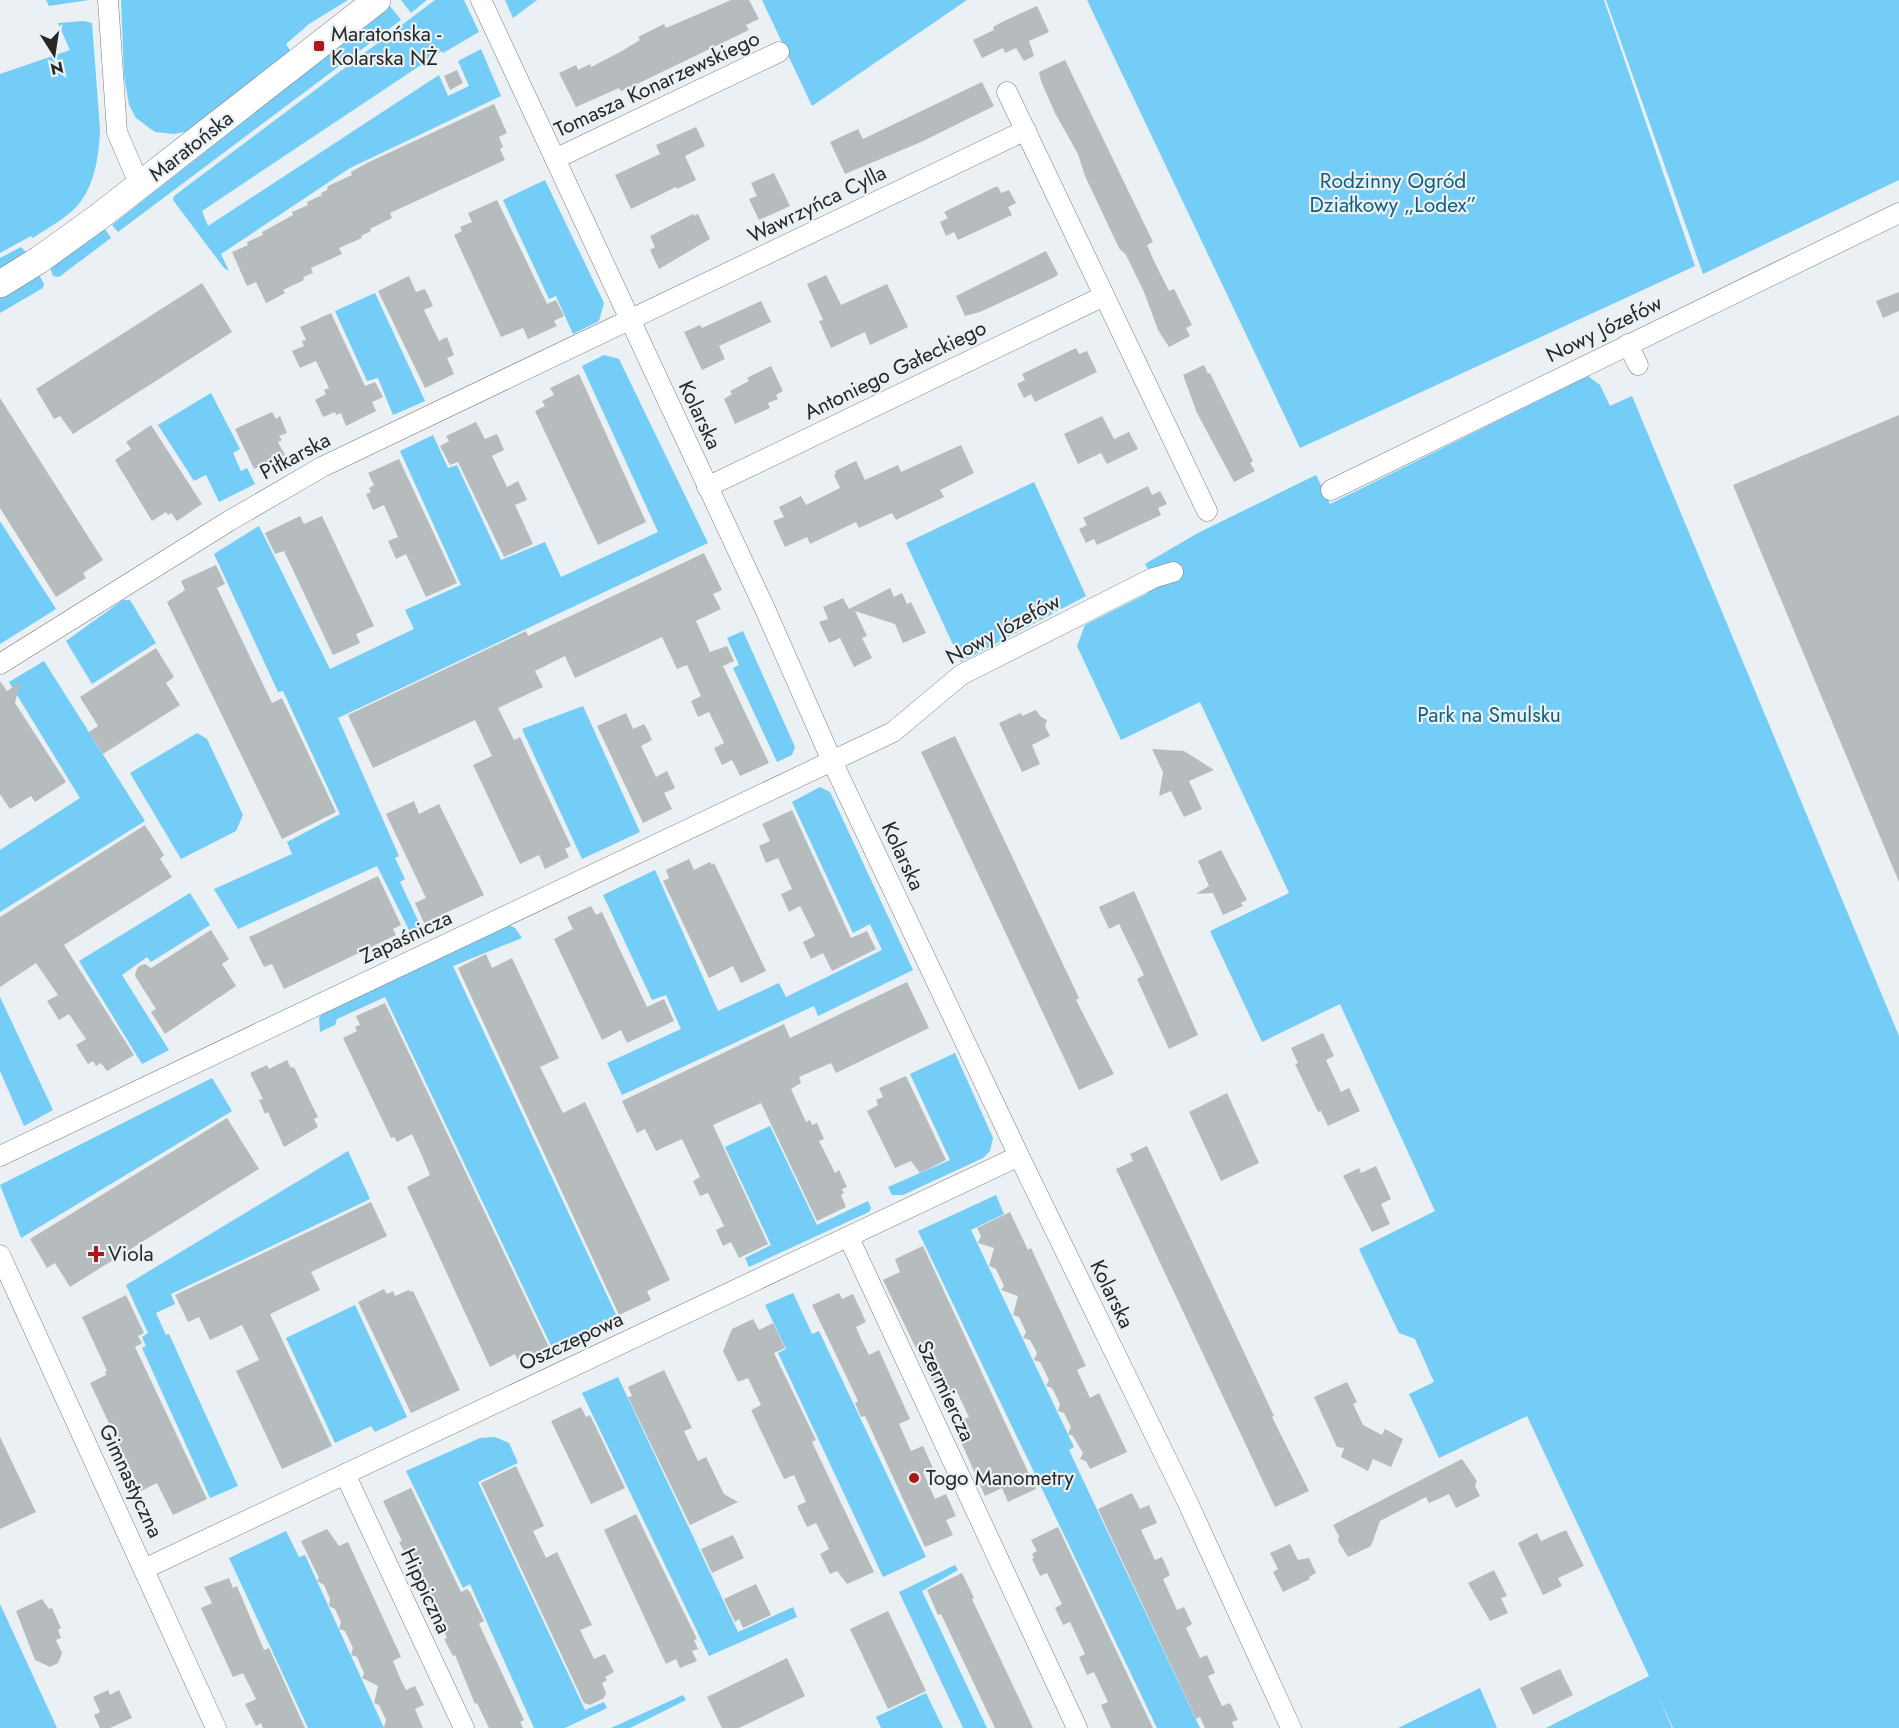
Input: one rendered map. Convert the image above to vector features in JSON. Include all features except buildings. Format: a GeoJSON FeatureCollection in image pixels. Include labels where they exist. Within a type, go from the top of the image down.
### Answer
{"type":"FeatureCollection","features":[{"type":"Feature","properties":{"kind":"main road","name":"Maratońska"},"geometry":{"type":"LineString","coordinates":[[0,284],[39,260],[140,186],[377,0]]}},
{"type":"Feature","properties":{"kind":"street"},"geometry":{"type":"LineString","coordinates":[[108,0],[117,132],[140,186]]}},
{"type":"Feature","properties":{"kind":"street","name":"Kolarska"},"geometry":{"type":"LineString","coordinates":[[481,0],[832,761],[1018,1156],[1187,1501],[1291,1728]]}},
{"type":"Feature","properties":{"kind":"street","name":"Tomasza Konarzewskiego"},"geometry":{"type":"LineString","coordinates":[[555,159],[779,52]]}},
{"type":"Feature","properties":{"kind":"street"},"geometry":{"type":"LineString","coordinates":[[1007,92],[1207,511]]}},
{"type":"Feature","properties":{"kind":"street","name":"Wawrzyńca Cylla"},"geometry":{"type":"LineString","coordinates":[[630,321],[1026,130]]}},
{"type":"Feature","properties":{"kind":"street","name":"Nowy Józefów"},"geometry":{"type":"LineString","coordinates":[[1331,490],[1899,213]]}},
{"type":"Feature","properties":{"kind":"street","name":"Antoniego Gałeckiego"},"geometry":{"type":"LineString","coordinates":[[707,487],[1104,296]]}},
{"type":"Feature","properties":{"kind":"street","name":"Piłkarska"},"geometry":{"type":"LineString","coordinates":[[0,664],[229,521],[322,467],[630,321]]}},
{"type":"Feature","properties":{"kind":"street"},"geometry":{"type":"LineString","coordinates":[[1628,344],[1638,365]]}},
{"type":"Feature","properties":{"kind":"street","name":"Nowy Józefów"},"geometry":{"type":"LineString","coordinates":[[832,761],[892,732],[961,675],[1153,578],[1173,572]]}},
{"type":"Feature","properties":{"kind":"street","name":"Zapaśnicza"},"geometry":{"type":"LineString","coordinates":[[0,1156],[832,761]]}},
{"type":"Feature","properties":{"kind":"street","name":"Oszczepowa"},"geometry":{"type":"LineString","coordinates":[[144,1569],[849,1238],[1018,1156]]}},
{"type":"Feature","properties":{"kind":"street","name":"Szermiercza"},"geometry":{"type":"LineString","coordinates":[[849,1238],[1077,1728]]}},
{"type":"Feature","properties":{"kind":"street","name":"Gimnastyczna"},"geometry":{"type":"LineString","coordinates":[[0,1255],[216,1728]]}},
{"type":"Feature","properties":{"kind":"street","name":"Hippiczna"},"geometry":{"type":"LineString","coordinates":[[345,1474],[464,1728]]}},
{"type":"Feature","properties":{"kind":"green space"},"geometry":{"type":"Polygon","coordinates":[[[46,0],[89,0],[49,6],[46,0]]]}},
{"type":"Feature","properties":{"kind":"green space"},"geometry":{"type":"Polygon","coordinates":[[[121,0],[348,0],[309,24],[286,44],[291,52],[189,131],[174,134],[155,132],[136,118],[129,105],[124,76],[121,0]]]}},
{"type":"Feature","properties":{"kind":"green space"},"geometry":{"type":"Polygon","coordinates":[[[401,0],[427,0],[411,13],[401,0]]]}},
{"type":"Feature","properties":{"kind":"green space"},"geometry":{"type":"Polygon","coordinates":[[[435,0],[464,0],[479,32],[443,53],[442,51],[202,211],[208,226],[439,75],[448,96],[469,86],[458,61],[481,49],[501,96],[350,168],[221,254],[229,271],[224,268],[173,200],[174,196],[435,0]]]}},
{"type":"Feature","properties":{"kind":"green space"},"geometry":{"type":"Polygon","coordinates":[[[505,0],[537,0],[513,18],[505,0]]]}},
{"type":"Feature","properties":{"kind":"green space"},"geometry":{"type":"Polygon","coordinates":[[[762,0],[967,0],[812,106],[762,0]]]}},
{"type":"Feature","properties":{"kind":"green space","name":"Rodzinny Ogród Działkowy „Lodex”"},"geometry":{"type":"Polygon","coordinates":[[[1087,0],[1604,0],[1695,266],[1300,448],[1087,0]]]}},
{"type":"Feature","properties":{"kind":"green space"},"geometry":{"type":"Polygon","coordinates":[[[1606,0],[1899,0],[1899,180],[1703,274],[1606,0]]]}},
{"type":"Feature","properties":{"kind":"green space"},"geometry":{"type":"Polygon","coordinates":[[[390,6],[401,20],[118,232],[112,225],[390,6]]]}},
{"type":"Feature","properties":{"kind":"green space"},"geometry":{"type":"Polygon","coordinates":[[[84,21],[92,23],[100,130],[99,149],[92,179],[84,197],[68,214],[33,238],[31,236],[0,253],[0,74],[70,50],[58,23],[84,21]]]}},
{"type":"Feature","properties":{"kind":"green space"},"geometry":{"type":"Polygon","coordinates":[[[545,180],[604,303],[599,321],[573,334],[556,296],[549,299],[503,200],[545,180]]]}},
{"type":"Feature","properties":{"kind":"green space"},"geometry":{"type":"Polygon","coordinates":[[[105,229],[111,238],[59,277],[53,276],[50,268],[105,229]]]}},
{"type":"Feature","properties":{"kind":"green space"},"geometry":{"type":"Polygon","coordinates":[[[21,247],[28,254],[0,270],[0,258],[21,247]]]}},
{"type":"Feature","properties":{"kind":"green space"},"geometry":{"type":"Polygon","coordinates":[[[39,275],[44,284],[43,288],[0,313],[0,297],[39,275]]]}},
{"type":"Feature","properties":{"kind":"green space"},"geometry":{"type":"Polygon","coordinates":[[[375,293],[425,401],[393,415],[378,378],[367,381],[335,311],[375,293]]]}},
{"type":"Feature","properties":{"kind":"green space"},"geometry":{"type":"Polygon","coordinates":[[[604,355],[619,359],[708,543],[338,718],[399,856],[395,858],[405,879],[400,882],[422,929],[411,934],[377,866],[238,929],[214,889],[292,854],[287,842],[340,814],[283,691],[278,692],[214,554],[259,526],[330,669],[414,629],[405,610],[461,585],[400,451],[433,435],[448,468],[457,465],[501,560],[545,542],[561,577],[658,532],[582,366],[604,355]]]}},
{"type":"Feature","properties":{"kind":"green space","name":"Park na Smulsku"},"geometry":{"type":"Polygon","coordinates":[[[1588,376],[1600,385],[1610,406],[1632,396],[1899,1036],[1899,1728],[1673,1728],[1658,1695],[1672,1728],[1546,1728],[1649,1676],[1527,1416],[1439,1458],[1409,1394],[1434,1382],[1415,1339],[1399,1333],[1359,1249],[1435,1211],[1340,1004],[1262,1042],[1210,931],[1289,893],[1200,702],[1121,740],[1077,646],[1085,625],[1148,593],[1153,578],[1145,564],[1198,533],[1316,475],[1330,504],[1588,376]]]}},
{"type":"Feature","properties":{"kind":"green space"},"geometry":{"type":"Polygon","coordinates":[[[211,393],[240,449],[233,453],[241,471],[247,468],[255,484],[219,502],[206,475],[194,481],[158,425],[211,393]]]}},
{"type":"Feature","properties":{"kind":"green space"},"geometry":{"type":"Polygon","coordinates":[[[1034,482],[1086,596],[961,662],[906,543],[1034,482]]]}},
{"type":"Feature","properties":{"kind":"green space"},"geometry":{"type":"Polygon","coordinates":[[[0,521],[56,609],[0,644],[0,521]]]}},
{"type":"Feature","properties":{"kind":"green space"},"geometry":{"type":"Polygon","coordinates":[[[123,600],[130,600],[156,643],[92,684],[66,641],[123,600]]]}},
{"type":"Feature","properties":{"kind":"green space"},"geometry":{"type":"Polygon","coordinates":[[[743,631],[795,747],[792,755],[777,762],[733,668],[739,665],[727,638],[743,631]]]}},
{"type":"Feature","properties":{"kind":"green space"},"geometry":{"type":"Polygon","coordinates":[[[44,661],[145,821],[0,912],[0,850],[80,798],[9,682],[44,661]]]}},
{"type":"Feature","properties":{"kind":"green space"},"geometry":{"type":"Polygon","coordinates":[[[583,706],[640,832],[582,859],[522,729],[583,706]]]}},
{"type":"Feature","properties":{"kind":"green space"},"geometry":{"type":"Polygon","coordinates":[[[197,733],[207,739],[243,815],[236,831],[181,859],[130,773],[197,733]]]}},
{"type":"Feature","properties":{"kind":"green space"},"geometry":{"type":"Polygon","coordinates":[[[820,787],[830,792],[913,970],[818,1016],[814,1006],[622,1095],[607,1063],[681,1029],[666,995],[652,1000],[603,895],[655,870],[718,1011],[779,983],[786,997],[882,950],[870,924],[853,933],[792,802],[820,787]]]}},
{"type":"Feature","properties":{"kind":"green space"},"geometry":{"type":"Polygon","coordinates":[[[190,893],[210,925],[151,962],[147,957],[122,975],[169,1050],[142,1064],[79,961],[190,893]]]}},
{"type":"Feature","properties":{"kind":"green space"},"geometry":{"type":"Polygon","coordinates":[[[509,925],[515,928],[522,938],[453,966],[619,1321],[554,1352],[385,997],[337,1019],[335,1025],[320,1032],[319,1018],[323,1013],[509,925]]]}},
{"type":"Feature","properties":{"kind":"green space"},"geometry":{"type":"Polygon","coordinates":[[[0,997],[53,1110],[24,1126],[0,1071],[0,997]]]}},
{"type":"Feature","properties":{"kind":"green space"},"geometry":{"type":"Polygon","coordinates":[[[955,1053],[993,1138],[990,1151],[983,1158],[903,1195],[892,1195],[888,1187],[950,1160],[910,1074],[955,1053]]]}},
{"type":"Feature","properties":{"kind":"green space"},"geometry":{"type":"Polygon","coordinates":[[[212,1078],[232,1111],[21,1238],[0,1185],[212,1078]]]}},
{"type":"Feature","properties":{"kind":"green space"},"geometry":{"type":"Polygon","coordinates":[[[770,1126],[817,1225],[868,1201],[871,1208],[869,1212],[749,1267],[745,1258],[771,1245],[725,1147],[770,1126]]]}},
{"type":"Feature","properties":{"kind":"green space"},"geometry":{"type":"Polygon","coordinates":[[[348,1151],[370,1199],[171,1294],[175,1304],[156,1313],[166,1335],[169,1334],[238,1486],[210,1498],[142,1348],[146,1346],[142,1337],[148,1333],[126,1285],[348,1151]]]}},
{"type":"Feature","properties":{"kind":"green space"},"geometry":{"type":"Polygon","coordinates":[[[996,1195],[1004,1214],[971,1230],[1074,1447],[1069,1450],[1200,1728],[1157,1728],[918,1231],[996,1195]]]}},
{"type":"Feature","properties":{"kind":"green space"},"geometry":{"type":"Polygon","coordinates":[[[793,1293],[812,1334],[819,1331],[926,1557],[883,1577],[778,1353],[786,1349],[765,1305],[793,1293]]]}},
{"type":"Feature","properties":{"kind":"green space"},"geometry":{"type":"Polygon","coordinates":[[[355,1305],[407,1417],[375,1432],[371,1426],[335,1443],[286,1338],[355,1305]]]}},
{"type":"Feature","properties":{"kind":"green space"},"geometry":{"type":"Polygon","coordinates":[[[618,1377],[738,1632],[793,1607],[797,1617],[709,1656],[582,1393],[618,1377]]]}},
{"type":"Feature","properties":{"kind":"green space"},"geometry":{"type":"Polygon","coordinates":[[[495,1437],[509,1443],[518,1463],[478,1482],[585,1710],[604,1702],[607,1708],[565,1728],[534,1728],[470,1584],[463,1588],[406,1471],[480,1438],[495,1437]]]}},
{"type":"Feature","properties":{"kind":"green space"},"geometry":{"type":"Polygon","coordinates":[[[286,1531],[299,1557],[305,1555],[384,1728],[308,1728],[229,1558],[286,1531]]]}},
{"type":"Feature","properties":{"kind":"green space"},"geometry":{"type":"Polygon","coordinates":[[[955,1565],[958,1570],[922,1591],[987,1728],[963,1728],[899,1592],[955,1565]]]}},
{"type":"Feature","properties":{"kind":"green space"},"geometry":{"type":"Polygon","coordinates":[[[0,1604],[57,1728],[0,1728],[0,1604]]]}},
{"type":"Feature","properties":{"kind":"green space"},"geometry":{"type":"Polygon","coordinates":[[[1480,1688],[1497,1728],[1398,1728],[1480,1688]]]}},
{"type":"Feature","properties":{"kind":"green space"},"geometry":{"type":"Polygon","coordinates":[[[926,1693],[943,1728],[881,1728],[876,1717],[926,1693]]]}},
{"type":"Feature","properties":{"kind":"green space"},"geometry":{"type":"Polygon","coordinates":[[[683,1695],[686,1700],[630,1728],[611,1728],[683,1695]]]}},
{"type":"Feature","properties":{"kind":"place","name":"Maratońska - Kolarska NŻ"},"geometry":{"type":"Point","coordinates":[319,46]}},
{"type":"Feature","properties":{"kind":"place","name":"Viola"},"geometry":{"type":"Point","coordinates":[96,1254]}},
{"type":"Feature","properties":{"kind":"place","name":"Togo Manometry"},"geometry":{"type":"Point","coordinates":[914,1478]}}]}
